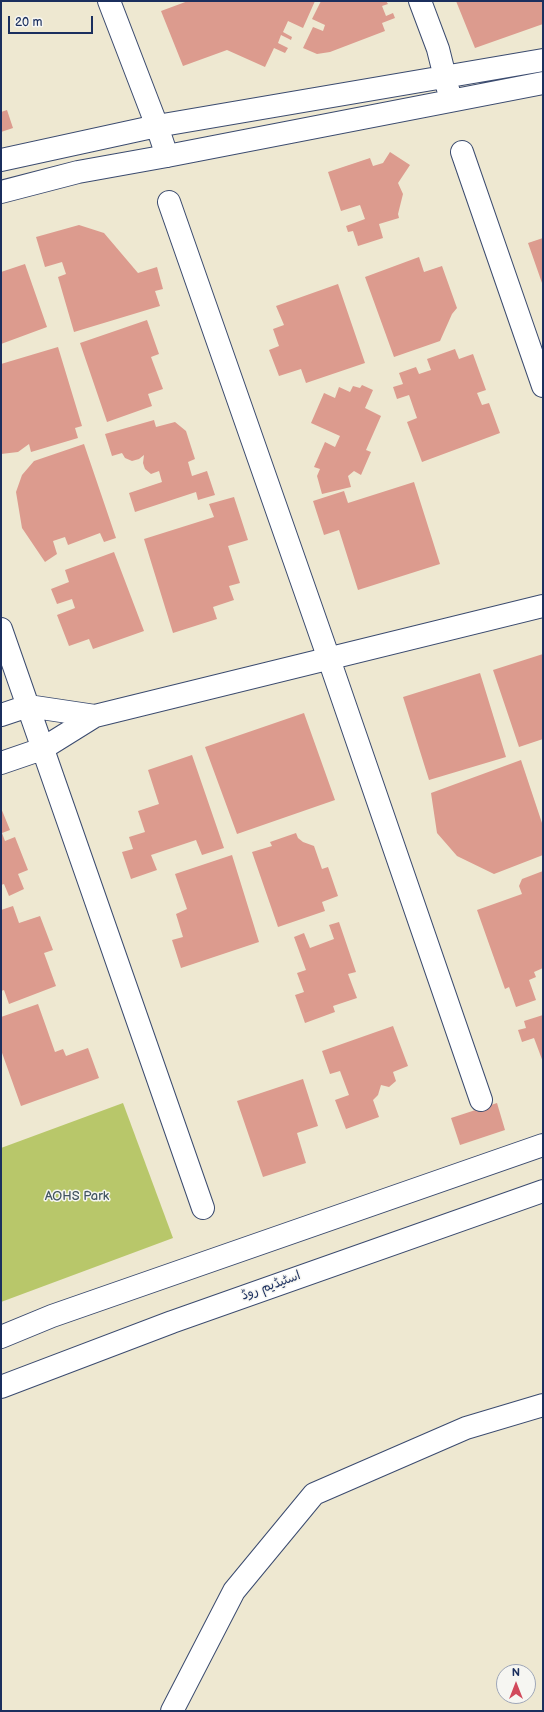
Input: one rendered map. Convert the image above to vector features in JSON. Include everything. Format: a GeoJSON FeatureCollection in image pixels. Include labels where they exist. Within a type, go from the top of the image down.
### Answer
{"type":"FeatureCollection","features":[{"type":"Feature","properties":{"kind":"street"},"geometry":{"type":"LineString","coordinates":[[109,1],[158,126],[167,156]]}},
{"type":"Feature","properties":{"kind":"street"},"geometry":{"type":"LineString","coordinates":[[420,1],[438,50],[450,100]]}},
{"type":"Feature","properties":{"kind":"street"},"geometry":{"type":"LineString","coordinates":[[1,160],[158,126],[543,60]]}},
{"type":"Feature","properties":{"kind":"street"},"geometry":{"type":"LineString","coordinates":[[1,192],[78,172],[167,156],[450,100],[543,84]]}},
{"type":"Feature","properties":{"kind":"street"},"geometry":{"type":"LineString","coordinates":[[462,152],[543,386]]}},
{"type":"Feature","properties":{"kind":"street"},"geometry":{"type":"LineString","coordinates":[[169,202],[481,1100]]}},
{"type":"Feature","properties":{"kind":"street"},"geometry":{"type":"LineString","coordinates":[[1,763],[42,749],[95,716],[543,606]]}},
{"type":"Feature","properties":{"kind":"street"},"geometry":{"type":"LineString","coordinates":[[1,629],[203,1208]]}},
{"type":"Feature","properties":{"kind":"street"},"geometry":{"type":"LineString","coordinates":[[1,715],[28,706],[95,716]]}},
{"type":"Feature","properties":{"kind":"street"},"geometry":{"type":"LineString","coordinates":[[1,1336],[52,1316],[543,1145]]}},
{"type":"Feature","properties":{"kind":"street","name":"اسٹیڈیم روڈ"},"geometry":{"type":"LineString","coordinates":[[1,1387],[172,1322],[543,1191]]}},
{"type":"Feature","properties":{"kind":"street"},"geometry":{"type":"LineString","coordinates":[[172,1711],[234,1591],[314,1494],[466,1428],[543,1405]]}},
{"type":"Feature","properties":{"kind":"green space","name":"AOHS Park"},"geometry":{"type":"Polygon","coordinates":[[[123,1103],[173,1238],[1,1302],[1,1148],[123,1103]]]}},
{"type":"Feature","properties":{"kind":"building"},"geometry":{"type":"Polygon","coordinates":[[[188,1],[315,1],[303,28],[288,21],[283,32],[292,37],[291,40],[281,35],[278,43],[288,48],[285,53],[274,48],[265,67],[227,50],[183,66],[161,11],[188,1]]]}},
{"type":"Feature","properties":{"kind":"building"},"geometry":{"type":"Polygon","coordinates":[[[321,1],[386,1],[388,4],[382,6],[386,16],[393,13],[395,18],[382,23],[385,31],[330,52],[317,54],[303,48],[313,27],[323,31],[325,25],[312,19],[321,1]]]}},
{"type":"Feature","properties":{"kind":"building"},"geometry":{"type":"Polygon","coordinates":[[[456,1],[543,1],[543,24],[475,48],[456,1]]]}},
{"type":"Feature","properties":{"kind":"building"},"geometry":{"type":"Polygon","coordinates":[[[7,110],[13,128],[1,132],[1,112],[7,110]]]}},
{"type":"Feature","properties":{"kind":"building"},"geometry":{"type":"Polygon","coordinates":[[[390,152],[410,165],[398,183],[403,194],[398,214],[399,218],[379,224],[383,238],[358,246],[353,231],[348,232],[346,226],[365,219],[360,205],[341,211],[328,172],[370,158],[373,166],[383,163],[390,152]]]}},
{"type":"Feature","properties":{"kind":"building"},"geometry":{"type":"Polygon","coordinates":[[[79,225],[104,233],[138,273],[157,267],[163,289],[155,291],[160,306],[74,332],[58,277],[66,274],[62,262],[45,267],[36,237],[79,225]]]}},
{"type":"Feature","properties":{"kind":"building"},"geometry":{"type":"Polygon","coordinates":[[[543,238],[543,283],[542,283],[528,243],[543,238]]]}},
{"type":"Feature","properties":{"kind":"building"},"geometry":{"type":"Polygon","coordinates":[[[419,257],[424,272],[442,266],[457,308],[452,314],[440,341],[394,357],[365,277],[419,257]]]}},
{"type":"Feature","properties":{"kind":"building"},"geometry":{"type":"Polygon","coordinates":[[[25,264],[47,327],[1,344],[1,272],[25,264]]]}},
{"type":"Feature","properties":{"kind":"building"},"geometry":{"type":"Polygon","coordinates":[[[338,284],[365,363],[306,383],[301,369],[279,376],[269,350],[279,346],[273,329],[284,325],[276,306],[338,284]]]}},
{"type":"Feature","properties":{"kind":"building"},"geometry":{"type":"Polygon","coordinates":[[[147,320],[159,354],[151,357],[163,389],[148,394],[152,406],[107,422],[80,343],[147,320]]]}},
{"type":"Feature","properties":{"kind":"building"},"geometry":{"type":"Polygon","coordinates":[[[58,347],[82,426],[75,428],[78,438],[31,452],[29,444],[18,452],[1,454],[1,364],[58,347]]]}},
{"type":"Feature","properties":{"kind":"building"},"geometry":{"type":"Polygon","coordinates":[[[455,349],[459,359],[473,354],[486,390],[477,393],[482,405],[489,403],[500,433],[422,462],[407,422],[417,418],[409,395],[397,399],[393,387],[403,384],[399,373],[416,367],[419,374],[431,370],[427,359],[455,349]]]}},
{"type":"Feature","properties":{"kind":"building"},"geometry":{"type":"Polygon","coordinates":[[[362,385],[373,390],[365,408],[381,416],[366,450],[371,452],[361,475],[354,471],[348,476],[351,487],[322,494],[317,476],[320,469],[314,467],[325,442],[335,447],[340,436],[311,423],[324,393],[335,398],[339,387],[350,392],[353,386],[360,388],[362,385]]]}},
{"type":"Feature","properties":{"kind":"building"},"geometry":{"type":"Polygon","coordinates":[[[154,420],[156,427],[175,422],[186,431],[195,459],[188,462],[192,476],[207,471],[215,495],[198,500],[196,492],[135,512],[129,493],[162,482],[159,471],[151,474],[145,469],[143,463],[144,455],[139,459],[132,461],[125,458],[122,453],[112,456],[105,434],[154,420]]]}},
{"type":"Feature","properties":{"kind":"building"},"geometry":{"type":"Polygon","coordinates":[[[84,444],[116,538],[104,542],[100,533],[68,545],[65,537],[53,541],[57,554],[45,562],[22,528],[16,492],[22,475],[34,461],[84,444]]]}},
{"type":"Feature","properties":{"kind":"building"},"geometry":{"type":"Polygon","coordinates":[[[414,482],[440,564],[358,590],[339,530],[324,535],[313,501],[344,491],[348,503],[414,482]]]}},
{"type":"Feature","properties":{"kind":"building"},"geometry":{"type":"Polygon","coordinates":[[[234,497],[248,540],[228,546],[240,583],[229,586],[234,600],[213,607],[217,619],[173,633],[144,539],[214,517],[209,504],[234,497]]]}},
{"type":"Feature","properties":{"kind":"building"},"geometry":{"type":"Polygon","coordinates":[[[114,552],[144,631],[93,649],[89,639],[69,646],[57,615],[75,608],[72,599],[57,604],[51,589],[69,582],[65,570],[114,552]]]}},
{"type":"Feature","properties":{"kind":"building"},"geometry":{"type":"Polygon","coordinates":[[[543,654],[543,739],[519,747],[493,670],[543,654]]]}},
{"type":"Feature","properties":{"kind":"building"},"geometry":{"type":"Polygon","coordinates":[[[480,673],[506,757],[429,780],[403,697],[480,673]]]}},
{"type":"Feature","properties":{"kind":"building"},"geometry":{"type":"Polygon","coordinates":[[[304,713],[335,800],[237,834],[205,747],[304,713]]]}},
{"type":"Feature","properties":{"kind":"building"},"geometry":{"type":"Polygon","coordinates":[[[192,755],[224,848],[202,855],[196,840],[151,855],[157,870],[131,879],[122,852],[133,849],[129,837],[145,832],[138,811],[159,804],[148,770],[192,755]]]}},
{"type":"Feature","properties":{"kind":"building"},"geometry":{"type":"Polygon","coordinates":[[[521,760],[543,826],[543,855],[494,874],[457,856],[437,833],[431,793],[521,760]]]}},
{"type":"Feature","properties":{"kind":"building"},"geometry":{"type":"Polygon","coordinates":[[[1,808],[10,830],[2,833],[5,841],[15,837],[28,870],[18,874],[24,889],[9,896],[4,884],[1,885],[1,808]]]}},
{"type":"Feature","properties":{"kind":"building"},"geometry":{"type":"Polygon","coordinates":[[[296,833],[298,838],[303,842],[314,846],[322,869],[328,867],[338,896],[322,902],[325,911],[278,927],[252,852],[272,846],[270,842],[296,833]]]}},
{"type":"Feature","properties":{"kind":"building"},"geometry":{"type":"Polygon","coordinates":[[[232,855],[259,942],[181,968],[172,940],[183,937],[176,914],[187,909],[175,874],[232,855]]]}},
{"type":"Feature","properties":{"kind":"building"},"geometry":{"type":"Polygon","coordinates":[[[543,871],[543,968],[534,972],[536,977],[529,980],[536,1000],[516,1007],[509,987],[505,989],[477,910],[522,894],[519,886],[522,879],[543,871]]]}},
{"type":"Feature","properties":{"kind":"building"},"geometry":{"type":"Polygon","coordinates":[[[13,906],[19,923],[40,916],[53,950],[44,953],[56,986],[9,1004],[4,990],[1,991],[1,910],[13,906]]]}},
{"type":"Feature","properties":{"kind":"building"},"geometry":{"type":"Polygon","coordinates":[[[339,922],[356,972],[348,974],[357,998],[333,1006],[335,1012],[305,1023],[295,995],[304,992],[297,973],[306,970],[294,937],[304,933],[310,948],[334,939],[329,925],[339,922]]]}},
{"type":"Feature","properties":{"kind":"building"},"geometry":{"type":"Polygon","coordinates":[[[38,1004],[55,1052],[63,1049],[66,1056],[88,1048],[99,1078],[21,1106],[1,1050],[1,1017],[38,1004]]]}},
{"type":"Feature","properties":{"kind":"building"},"geometry":{"type":"Polygon","coordinates":[[[543,1015],[543,1062],[534,1038],[522,1042],[518,1030],[526,1028],[524,1021],[543,1015]]]}},
{"type":"Feature","properties":{"kind":"building"},"geometry":{"type":"Polygon","coordinates":[[[393,1026],[408,1066],[393,1072],[396,1081],[389,1087],[381,1085],[378,1095],[373,1100],[379,1117],[346,1129],[335,1100],[349,1095],[340,1071],[330,1074],[322,1051],[393,1026]]]}},
{"type":"Feature","properties":{"kind":"building"},"geometry":{"type":"Polygon","coordinates":[[[303,1079],[318,1126],[297,1133],[306,1163],[263,1177],[237,1101],[303,1079]]]}},
{"type":"Feature","properties":{"kind":"building"},"geometry":{"type":"Polygon","coordinates":[[[497,1103],[505,1130],[460,1145],[451,1118],[497,1103]]]}}]}
